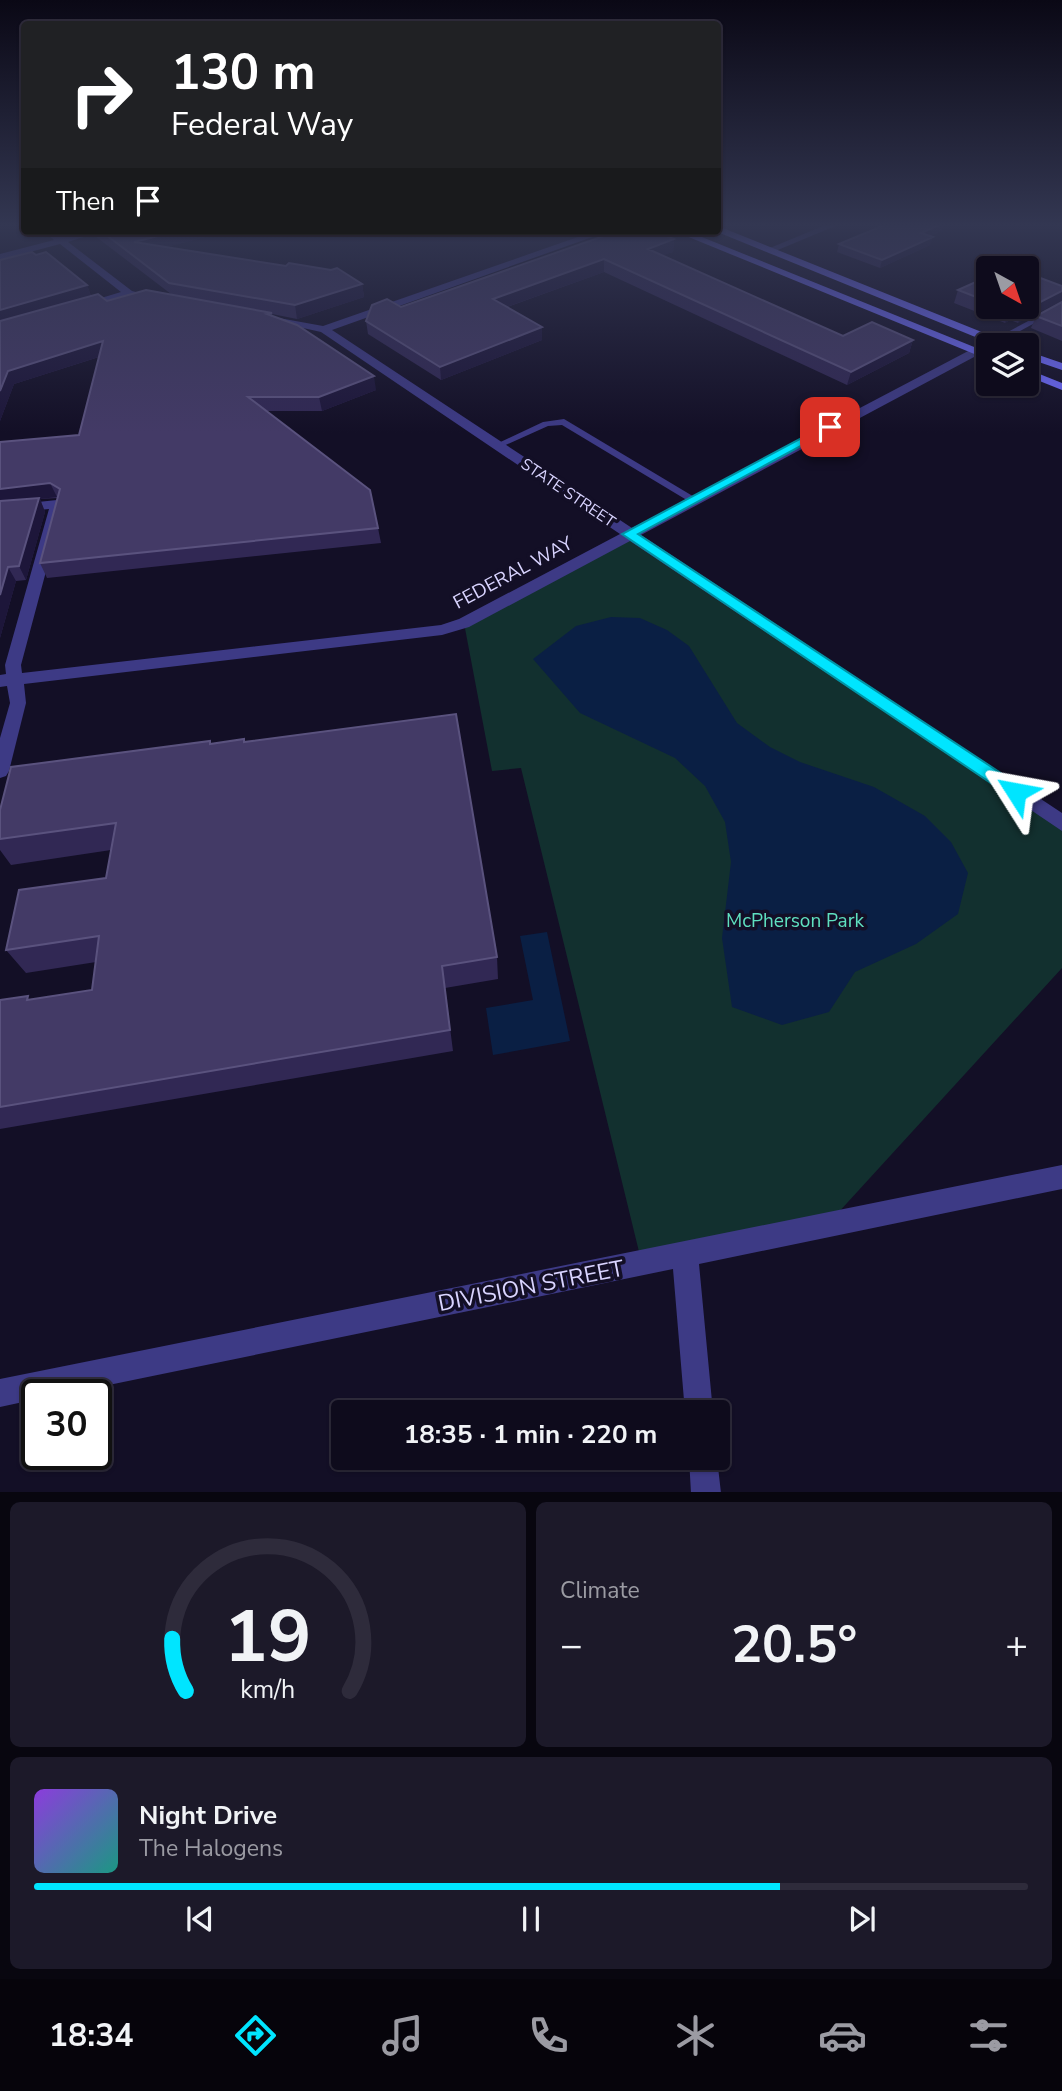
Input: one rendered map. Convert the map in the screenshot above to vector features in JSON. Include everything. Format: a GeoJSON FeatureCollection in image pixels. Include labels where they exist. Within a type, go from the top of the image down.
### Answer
{"type":"FeatureCollection","features":[{"type":"Feature","properties":{"kind":"main road"},"geometry":{"type":"LineString","coordinates":[[833,294],[976,352]]}},
{"type":"Feature","properties":{"kind":"main road"},"geometry":{"type":"LineString","coordinates":[[878,294],[976,333]]}},
{"type":"Feature","properties":{"kind":"main road"},"geometry":{"type":"LineString","coordinates":[[1039,358],[1062,367]]}},
{"type":"Feature","properties":{"kind":"main road"},"geometry":{"type":"LineString","coordinates":[[1039,377],[1062,387]]}},
{"type":"Feature","properties":{"kind":"street"},"geometry":{"type":"LineString","coordinates":[[76,309],[127,294]]}},
{"type":"Feature","properties":{"kind":"street"},"geometry":{"type":"LineString","coordinates":[[133,294],[171,300]]}},
{"type":"Feature","properties":{"kind":"street"},"geometry":{"type":"LineString","coordinates":[[324,329],[425,294]]}},
{"type":"Feature","properties":{"kind":"street","name":"STATE STREET"},"geometry":{"type":"LineString","coordinates":[[260,317],[324,329],[1062,823]]}},
{"type":"Feature","properties":{"kind":"street","name":"FEDERAL WAY"},"geometry":{"type":"LineString","coordinates":[[7,680],[442,630],[464,623],[693,500],[976,357]]}},
{"type":"Feature","properties":{"kind":"street"},"geometry":{"type":"LineString","coordinates":[[0,510],[57,504],[7,680],[18,690],[17,705],[0,771]]}},
{"type":"Feature","properties":{"kind":"street","name":"DIVISION STREET"},"geometry":{"type":"LineString","coordinates":[[0,1393],[1062,1177]]}},
{"type":"Feature","properties":{"kind":"street"},"geometry":{"type":"LineString","coordinates":[[685,1255],[698,1400]]}},
{"type":"Feature","properties":{"kind":"street"},"geometry":{"type":"LineString","coordinates":[[704,1470],[706,1492]]}},
{"type":"Feature","properties":{"kind":"lane"},"geometry":{"type":"LineString","coordinates":[[1016,333],[1062,305]]}},
{"type":"Feature","properties":{"kind":"lane"},"geometry":{"type":"LineString","coordinates":[[496,446],[546,424],[564,422],[693,500]]}},
{"type":"Feature","properties":{"kind":"green space","name":"McPherson Park"},"geometry":{"type":"Polygon","coordinates":[[[629,534],[1062,823],[1062,968],[826,1226],[642,1264],[521,768],[492,771],[464,623],[629,534]]]}},
{"type":"Feature","properties":{"kind":"water"},"geometry":{"type":"Polygon","coordinates":[[[611,617],[640,618],[667,630],[689,646],[737,723],[770,747],[800,762],[874,787],[925,816],[951,842],[968,873],[958,914],[916,944],[855,972],[829,1012],[782,1025],[732,1007],[722,938],[731,862],[725,822],[705,786],[675,758],[580,713],[533,659],[576,626],[611,617]]]}},
{"type":"Feature","properties":{"kind":"water"},"geometry":{"type":"Polygon","coordinates":[[[547,932],[570,1041],[493,1055],[486,1008],[533,1000],[520,936],[547,932]]]}},
{"type":"Feature","properties":{"kind":"building"},"geometry":{"type":"Polygon","coordinates":[[[0,294],[57,294],[0,310],[0,294]]]}},
{"type":"Feature","properties":{"kind":"building"},"geometry":{"type":"Polygon","coordinates":[[[98,294],[107,301],[133,294],[166,294],[272,313],[267,314],[297,325],[374,376],[319,397],[248,397],[370,490],[378,528],[40,563],[60,489],[50,483],[0,489],[0,442],[79,435],[103,341],[8,371],[0,391],[0,321],[98,294]]]}},
{"type":"Feature","properties":{"kind":"building"},"geometry":{"type":"Polygon","coordinates":[[[230,294],[331,294],[295,305],[230,294]]]}},
{"type":"Feature","properties":{"kind":"building"},"geometry":{"type":"Polygon","coordinates":[[[439,294],[508,294],[493,299],[542,327],[440,367],[366,321],[372,305],[387,299],[401,307],[439,294]]]}},
{"type":"Feature","properties":{"kind":"building"},"geometry":{"type":"Polygon","coordinates":[[[680,294],[748,294],[843,336],[872,322],[913,340],[851,372],[680,294]]]}},
{"type":"Feature","properties":{"kind":"building"},"geometry":{"type":"Polygon","coordinates":[[[1040,294],[1057,294],[1040,302],[1040,294]]]}},
{"type":"Feature","properties":{"kind":"building"},"geometry":{"type":"Polygon","coordinates":[[[1062,302],[1062,326],[1040,318],[1040,314],[1062,302]]]}},
{"type":"Feature","properties":{"kind":"building"},"geometry":{"type":"Polygon","coordinates":[[[39,498],[19,566],[8,567],[0,595],[0,501],[39,498]]]}},
{"type":"Feature","properties":{"kind":"building"},"geometry":{"type":"Polygon","coordinates":[[[456,714],[497,957],[442,966],[450,1030],[0,1107],[0,1000],[28,996],[27,1000],[92,990],[99,936],[6,950],[19,890],[106,878],[116,823],[0,839],[0,810],[11,767],[210,741],[210,744],[244,739],[244,742],[456,714]]]}},
{"type":"Feature","properties":{"kind":"route"},"geometry":{"type":"LineString","coordinates":[[830,427],[629,534],[1016,792]]}}]}
